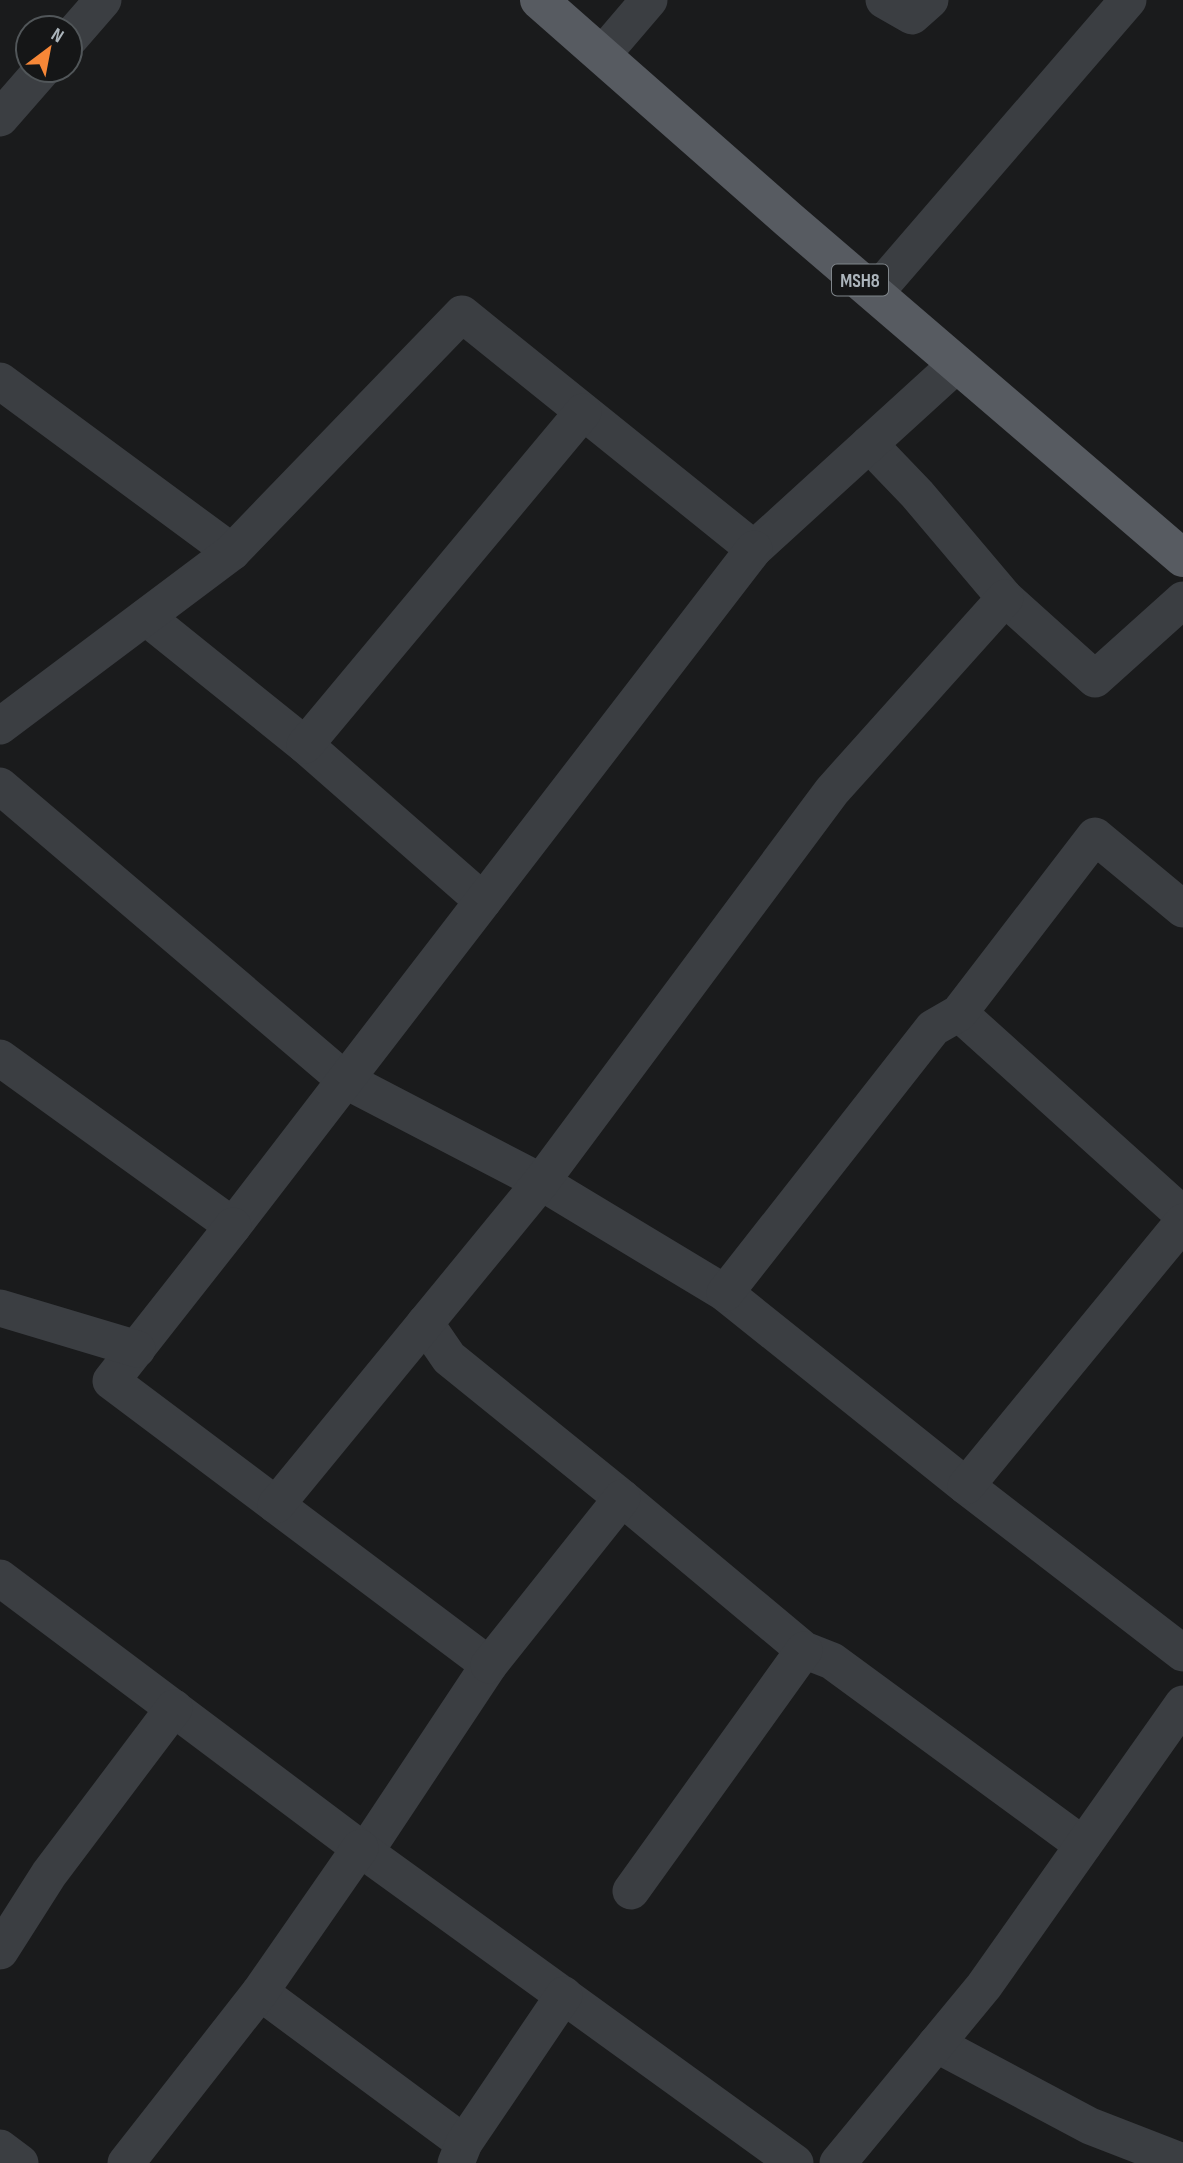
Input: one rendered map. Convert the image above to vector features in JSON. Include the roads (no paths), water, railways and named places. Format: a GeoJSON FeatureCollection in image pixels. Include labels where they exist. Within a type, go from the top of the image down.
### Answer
{"type":"FeatureCollection","features":[{"type":"Feature","properties":{"kind":"main road","name":"MSH8"},"geometry":{"type":"LineString","coordinates":[[539,0],[1183,558]]}},
{"type":"Feature","properties":{"kind":"street"},"geometry":{"type":"LineString","coordinates":[[84,22],[103,0]]}},
{"type":"Feature","properties":{"kind":"street"},"geometry":{"type":"LineString","coordinates":[[602,55],[649,0]]}},
{"type":"Feature","properties":{"kind":"street"},"geometry":{"type":"LineString","coordinates":[[884,0],[912,16],[930,0]]}},
{"type":"Feature","properties":{"kind":"street"},"geometry":{"type":"LineString","coordinates":[[875,293],[1128,0]]}},
{"type":"Feature","properties":{"kind":"street"},"geometry":{"type":"LineString","coordinates":[[0,118],[30,84]]}},
{"type":"Feature","properties":{"kind":"street"},"geometry":{"type":"LineString","coordinates":[[0,726],[232,552],[462,314],[754,549]]}},
{"type":"Feature","properties":{"kind":"street"},"geometry":{"type":"LineString","coordinates":[[489,1665],[111,1381],[754,549],[957,364]]}},
{"type":"Feature","properties":{"kind":"street"},"geometry":{"type":"LineString","coordinates":[[0,381],[232,552]]}},
{"type":"Feature","properties":{"kind":"street"},"geometry":{"type":"LineString","coordinates":[[305,745],[583,412]]}},
{"type":"Feature","properties":{"kind":"street"},"geometry":{"type":"LineString","coordinates":[[869,444],[917,494],[1004,598],[1095,679],[1183,600]]}},
{"type":"Feature","properties":{"kind":"street"},"geometry":{"type":"LineString","coordinates":[[276,1505],[541,1182],[832,791],[1004,598]]}},
{"type":"Feature","properties":{"kind":"street"},"geometry":{"type":"LineString","coordinates":[[146,617],[305,745],[483,901]]}},
{"type":"Feature","properties":{"kind":"street"},"geometry":{"type":"LineString","coordinates":[[0,786],[345,1080],[541,1182],[725,1293],[966,1486],[1183,1653]]}},
{"type":"Feature","properties":{"kind":"street"},"geometry":{"type":"LineString","coordinates":[[725,1293],[933,1028],[959,1013],[1095,836],[1183,909]]}},
{"type":"Feature","properties":{"kind":"street"},"geometry":{"type":"LineString","coordinates":[[959,1013],[1183,1215]]}},
{"type":"Feature","properties":{"kind":"street"},"geometry":{"type":"LineString","coordinates":[[0,1058],[233,1226]]}},
{"type":"Feature","properties":{"kind":"street"},"geometry":{"type":"LineString","coordinates":[[966,1486],[1183,1222]]}},
{"type":"Feature","properties":{"kind":"street"},"geometry":{"type":"LineString","coordinates":[[0,1308],[136,1349]]}},
{"type":"Feature","properties":{"kind":"street"},"geometry":{"type":"LineString","coordinates":[[425,1323],[449,1358],[804,1650],[832,1661],[1083,1845]]}},
{"type":"Feature","properties":{"kind":"street"},"geometry":{"type":"LineString","coordinates":[[126,2163],[260,1992],[363,1850],[489,1665],[622,1498]]}},
{"type":"Feature","properties":{"kind":"street"},"geometry":{"type":"LineString","coordinates":[[0,1578],[363,1850],[795,2163]]}},
{"type":"Feature","properties":{"kind":"street"},"geometry":{"type":"LineString","coordinates":[[631,1891],[804,1650]]}},
{"type":"Feature","properties":{"kind":"street"},"geometry":{"type":"LineString","coordinates":[[838,2163],[984,1986],[1183,1704]]}},
{"type":"Feature","properties":{"kind":"street"},"geometry":{"type":"LineString","coordinates":[[0,1951],[49,1874],[174,1708]]}},
{"type":"Feature","properties":{"kind":"street"},"geometry":{"type":"LineString","coordinates":[[260,1992],[460,2153],[564,1995]]}},
{"type":"Feature","properties":{"kind":"street"},"geometry":{"type":"LineString","coordinates":[[936,2043],[1090,2126],[1183,2162]]}},
{"type":"Feature","properties":{"kind":"street"},"geometry":{"type":"LineString","coordinates":[[0,2148],[20,2163]]}}]}
